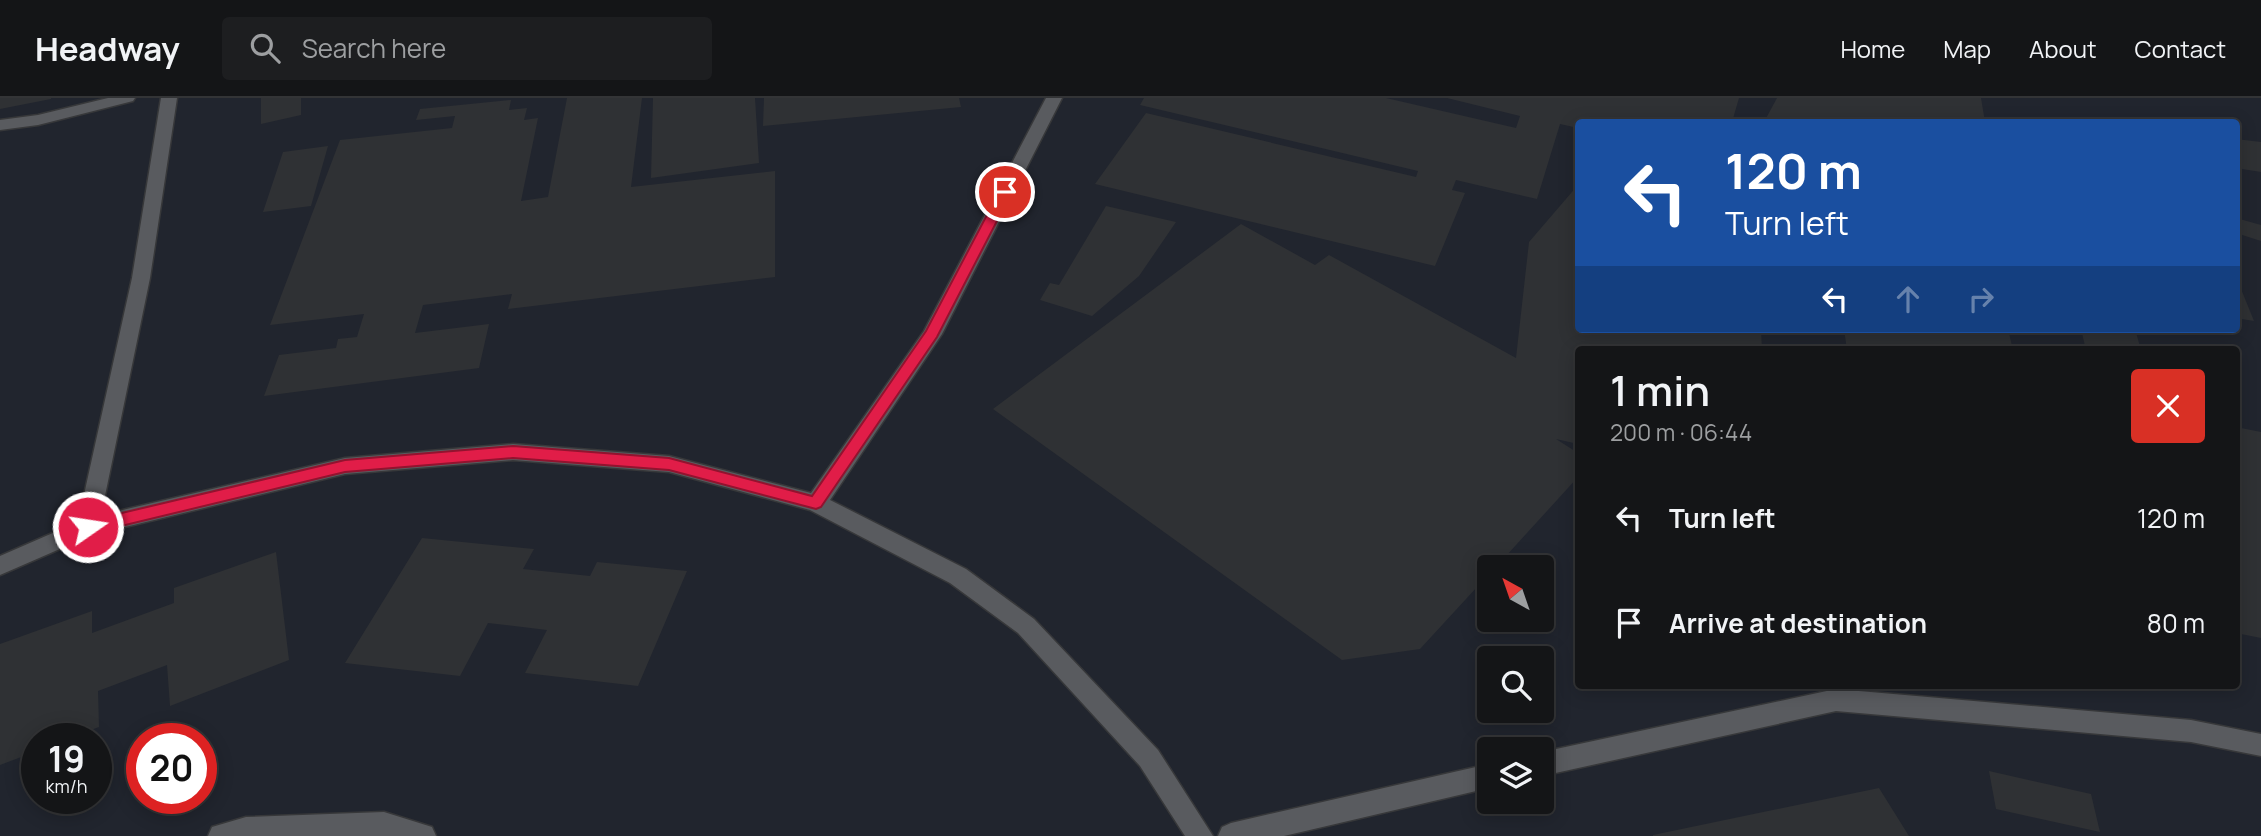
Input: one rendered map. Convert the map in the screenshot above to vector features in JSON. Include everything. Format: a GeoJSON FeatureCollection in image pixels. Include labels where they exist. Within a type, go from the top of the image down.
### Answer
{"type":"FeatureCollection","features":[{"type":"Feature","properties":{"kind":"lane"},"geometry":{"type":"LineString","coordinates":[[0,125],[38,120],[127,98]]}},
{"type":"Feature","properties":{"kind":"lane"},"geometry":{"type":"LineString","coordinates":[[88,527],[141,278],[169,98]]}},
{"type":"Feature","properties":{"kind":"lane"},"geometry":{"type":"LineString","coordinates":[[816,503],[932,334],[1054,98]]}},
{"type":"Feature","properties":{"kind":"lane"},"geometry":{"type":"LineString","coordinates":[[0,566],[88,527],[345,466],[513,452],[669,464],[816,503],[958,576],[1026,626],[1149,758],[1200,836]]}},
{"type":"Feature","properties":{"kind":"lane"},"geometry":{"type":"LineString","coordinates":[[1554,761],[1836,700],[2191,731],[2261,745]]}},
{"type":"Feature","properties":{"kind":"lane"},"geometry":{"type":"LineString","coordinates":[[1230,836],[1477,779]]}},
{"type":"Feature","properties":{"kind":"lane"},"geometry":{"type":"LineString","coordinates":[[221,836],[246,829],[384,824],[423,836]]}},
{"type":"Feature","properties":{"kind":"shaded area"},"geometry":{"type":"Polygon","coordinates":[[[0,98],[2261,98],[2261,836],[0,836],[0,98]]]}},
{"type":"Feature","properties":{"kind":"building"},"geometry":{"type":"Polygon","coordinates":[[[0,98],[51,98],[51,99],[0,109],[0,98]]]}},
{"type":"Feature","properties":{"kind":"building"},"geometry":{"type":"Polygon","coordinates":[[[261,98],[301,98],[301,115],[261,124],[261,98]]]}},
{"type":"Feature","properties":{"kind":"building"},"geometry":{"type":"Polygon","coordinates":[[[567,98],[642,98],[631,187],[775,171],[775,277],[508,309],[512,294],[423,305],[415,333],[489,324],[479,368],[264,396],[279,355],[336,348],[338,339],[357,337],[364,314],[270,325],[340,140],[452,128],[455,116],[416,120],[420,109],[511,100],[509,110],[527,108],[524,120],[538,118],[521,201],[548,197],[567,98]]]}},
{"type":"Feature","properties":{"kind":"building"},"geometry":{"type":"Polygon","coordinates":[[[653,98],[755,98],[759,163],[651,178],[653,98]]]}},
{"type":"Feature","properties":{"kind":"building"},"geometry":{"type":"Polygon","coordinates":[[[764,98],[959,98],[961,107],[763,126],[764,98]]]}},
{"type":"Feature","properties":{"kind":"building"},"geometry":{"type":"Polygon","coordinates":[[[1144,98],[1386,98],[1516,128],[1520,116],[1447,98],[1739,98],[1733,119],[1575,119],[1575,127],[1560,124],[1537,199],[1456,180],[1452,190],[1465,193],[1435,266],[1095,184],[1146,113],[1416,177],[1418,171],[1140,105],[1144,98]]]}},
{"type":"Feature","properties":{"kind":"building"},"geometry":{"type":"Polygon","coordinates":[[[1777,98],[1981,98],[1984,119],[1766,119],[1777,98]]]}},
{"type":"Feature","properties":{"kind":"building"},"geometry":{"type":"Polygon","coordinates":[[[2240,139],[2261,142],[2261,172],[2240,169],[2240,139]]]}},
{"type":"Feature","properties":{"kind":"building"},"geometry":{"type":"Polygon","coordinates":[[[328,146],[311,206],[263,212],[283,152],[328,146]]]}},
{"type":"Feature","properties":{"kind":"building"},"geometry":{"type":"Polygon","coordinates":[[[1575,188],[1575,333],[1761,333],[1762,346],[1575,346],[1575,443],[1556,439],[1575,451],[1575,480],[1507,555],[1477,555],[1477,587],[1420,649],[1342,660],[993,409],[1241,224],[1315,265],[1329,255],[1516,358],[1529,242],[1575,188]]]}},
{"type":"Feature","properties":{"kind":"building"},"geometry":{"type":"Polygon","coordinates":[[[1106,206],[1176,222],[1139,276],[1092,316],[1040,300],[1050,283],[1059,285],[1106,206]]]}},
{"type":"Feature","properties":{"kind":"building"},"geometry":{"type":"Polygon","coordinates":[[[2240,219],[2261,225],[2261,241],[2240,234],[2240,219]]]}},
{"type":"Feature","properties":{"kind":"building"},"geometry":{"type":"Polygon","coordinates":[[[2240,286],[2254,321],[2240,319],[2240,286]]]}},
{"type":"Feature","properties":{"kind":"building"},"geometry":{"type":"Polygon","coordinates":[[[1845,333],[2009,333],[2012,346],[1846,346],[1845,333]]]}},
{"type":"Feature","properties":{"kind":"building"},"geometry":{"type":"Polygon","coordinates":[[[2082,333],[2136,333],[2140,346],[2085,346],[2082,333]]]}},
{"type":"Feature","properties":{"kind":"building"},"geometry":{"type":"Polygon","coordinates":[[[2240,428],[2261,432],[2261,638],[2240,634],[2240,428]]]}},
{"type":"Feature","properties":{"kind":"building"},"geometry":{"type":"Polygon","coordinates":[[[422,538],[534,549],[523,569],[590,576],[597,562],[687,571],[638,686],[525,673],[547,630],[488,623],[460,676],[345,663],[422,538]]]}},
{"type":"Feature","properties":{"kind":"building"},"geometry":{"type":"Polygon","coordinates":[[[276,552],[289,660],[170,706],[167,665],[98,691],[99,723],[21,723],[21,757],[0,765],[0,644],[92,611],[92,633],[174,603],[174,588],[276,552]]]}},
{"type":"Feature","properties":{"kind":"building"},"geometry":{"type":"Polygon","coordinates":[[[1989,771],[2091,794],[2100,832],[1996,809],[1989,771]]]}},
{"type":"Feature","properties":{"kind":"building"},"geometry":{"type":"Polygon","coordinates":[[[1879,788],[1909,836],[1653,836],[1653,835],[1879,788]]]}},
{"type":"Feature","properties":{"kind":"route"},"geometry":{"type":"LineString","coordinates":[[88,527],[345,466],[513,452],[669,464],[816,503],[932,334],[1005,192]]}}]}
